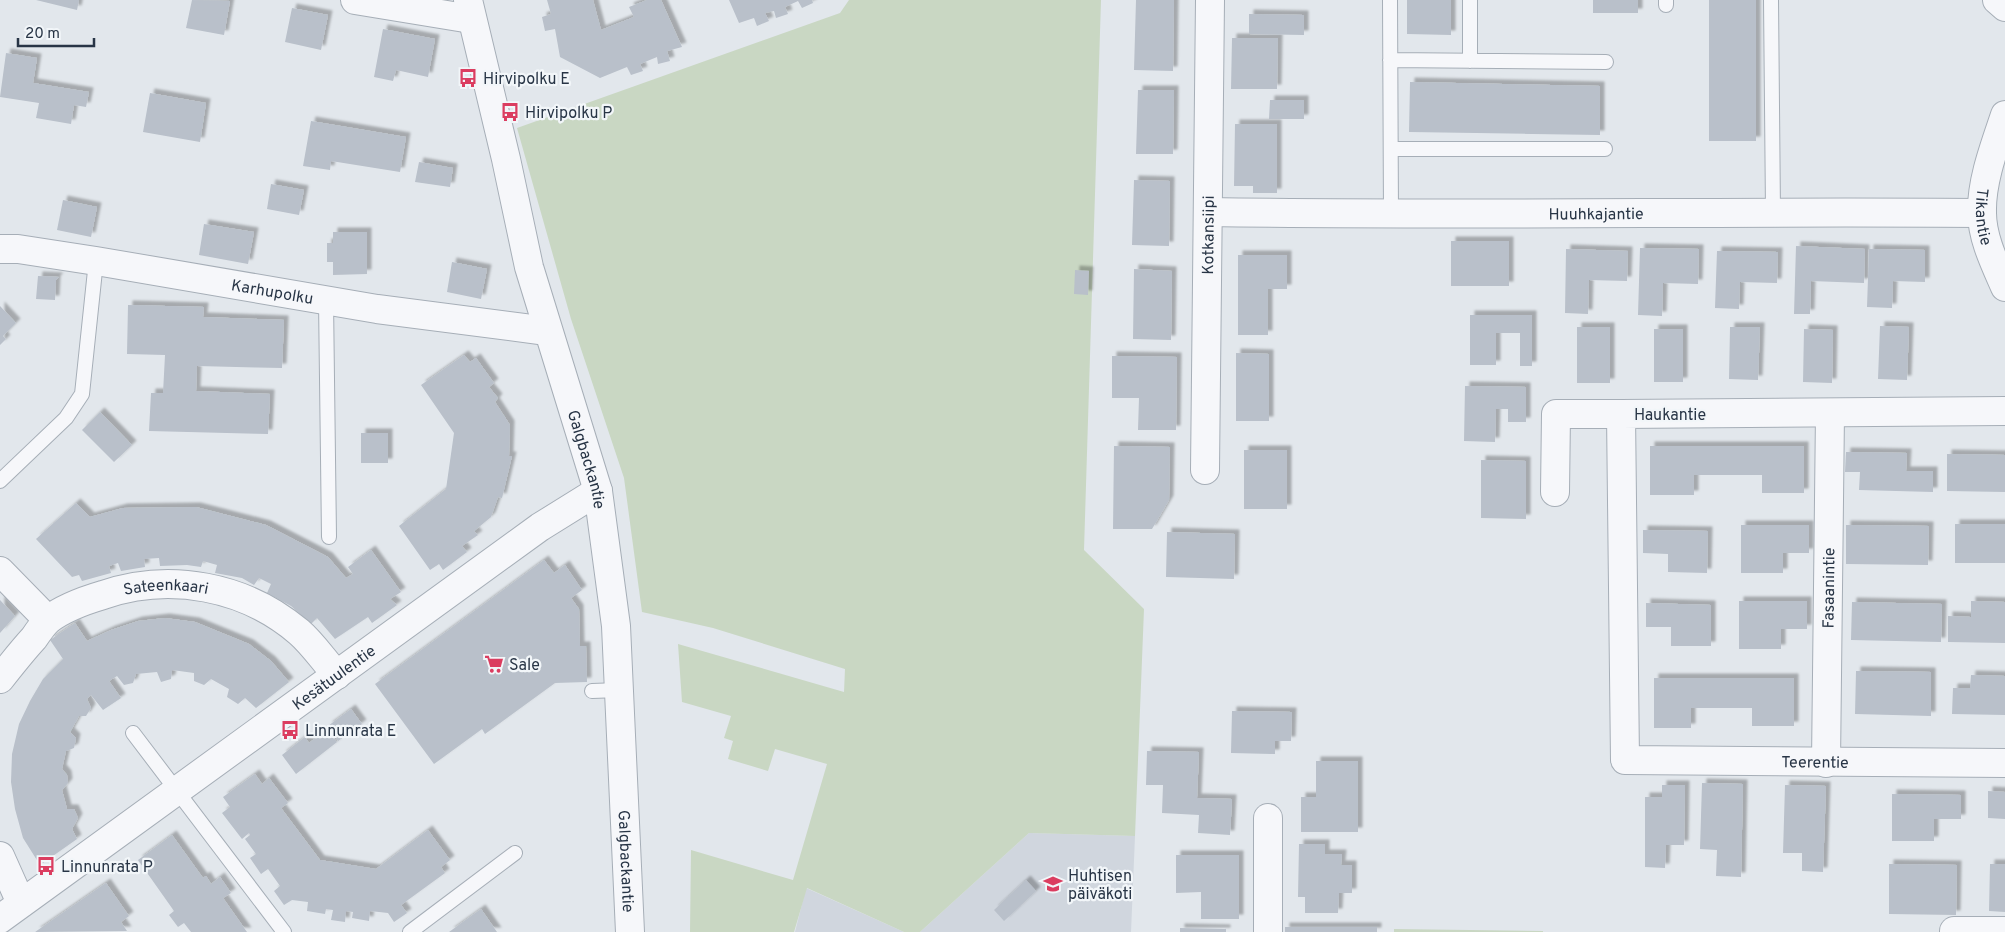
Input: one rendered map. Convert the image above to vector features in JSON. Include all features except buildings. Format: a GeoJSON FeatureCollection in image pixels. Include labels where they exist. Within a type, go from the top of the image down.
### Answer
{"type":"FeatureCollection","features":[{"type":"Feature","properties":{"kind":"street"},"geometry":{"type":"LineString","coordinates":[[355,0],[470,9]]}},
{"type":"Feature","properties":{"kind":"street","name":"Kotkansiipi"},"geometry":{"type":"LineString","coordinates":[[1205,470],[1210,0]]}},
{"type":"Feature","properties":{"kind":"street"},"geometry":{"type":"LineString","coordinates":[[1997,0],[2005,7]]}},
{"type":"Feature","properties":{"kind":"street","name":"Galgbackantie"},"geometry":{"type":"LineString","coordinates":[[470,9],[506,159],[529,267],[547,331],[598,491],[616,626],[630,932]]}},
{"type":"Feature","properties":{"kind":"street","name":"Tikantie"},"geometry":{"type":"LineString","coordinates":[[2005,115],[1990,165],[1982,213],[1986,236],[2005,287]]}},
{"type":"Feature","properties":{"kind":"street","name":"Huuhkajantie"},"geometry":{"type":"LineString","coordinates":[[1208,212],[1391,215],[1773,212],[1982,213]]}},
{"type":"Feature","properties":{"kind":"street","name":"Karhupolku"},"geometry":{"type":"LineString","coordinates":[[0,249],[18,249],[96,260],[326,300],[547,331]]}},
{"type":"Feature","properties":{"kind":"street","name":"Haukantie"},"geometry":{"type":"LineString","coordinates":[[1625,760],[1621,414],[2005,411]]}},
{"type":"Feature","properties":{"kind":"street","name":"Fasaanintie"},"geometry":{"type":"LineString","coordinates":[[1826,763],[1830,413]]}},
{"type":"Feature","properties":{"kind":"street"},"geometry":{"type":"LineString","coordinates":[[1555,492],[1556,414],[1621,414]]}},
{"type":"Feature","properties":{"kind":"street","name":"Kesätuulentie"},"geometry":{"type":"LineString","coordinates":[[0,919],[540,527],[598,491]]}},
{"type":"Feature","properties":{"kind":"street"},"geometry":{"type":"LineString","coordinates":[[0,571],[48,620]]}},
{"type":"Feature","properties":{"kind":"street","name":"Sateenkaari"},"geometry":{"type":"LineString","coordinates":[[0,679],[48,620],[81,602],[116,590],[148,585],[182,583],[214,588],[245,598],[280,618],[300,632],[337,674]]}},
{"type":"Feature","properties":{"kind":"street","name":"Teerentie"},"geometry":{"type":"LineString","coordinates":[[1625,760],[2005,763]]}},
{"type":"Feature","properties":{"kind":"street"},"geometry":{"type":"LineString","coordinates":[[1268,818],[1268,932]]}},
{"type":"Feature","properties":{"kind":"street"},"geometry":{"type":"LineString","coordinates":[[0,856],[21,903]]}},
{"type":"Feature","properties":{"kind":"street"},"geometry":{"type":"LineString","coordinates":[[1954,931],[2005,931]]}},
{"type":"Feature","properties":{"kind":"lane"},"geometry":{"type":"LineString","coordinates":[[1390,0],[1391,215]]}},
{"type":"Feature","properties":{"kind":"lane"},"geometry":{"type":"LineString","coordinates":[[1470,0],[1470,61]]}},
{"type":"Feature","properties":{"kind":"lane"},"geometry":{"type":"LineString","coordinates":[[1772,0],[1773,212]]}},
{"type":"Feature","properties":{"kind":"lane"},"geometry":{"type":"LineString","coordinates":[[1390,60],[1606,62]]}},
{"type":"Feature","properties":{"kind":"lane"},"geometry":{"type":"LineString","coordinates":[[1391,149],[1605,149]]}},
{"type":"Feature","properties":{"kind":"lane"},"geometry":{"type":"LineString","coordinates":[[0,481],[66,418],[82,394],[96,260]]}},
{"type":"Feature","properties":{"kind":"lane"},"geometry":{"type":"LineString","coordinates":[[326,300],[329,537]]}},
{"type":"Feature","properties":{"kind":"lane"},"geometry":{"type":"LineString","coordinates":[[592,691],[619,690]]}},
{"type":"Feature","properties":{"kind":"lane"},"geometry":{"type":"LineString","coordinates":[[133,733],[284,932]]}},
{"type":"Feature","properties":{"kind":"lane"},"geometry":{"type":"LineString","coordinates":[[410,932],[515,853]]}},
{"type":"Feature","properties":{"kind":"shaded area","name":"Huhtisen päiväkoti"},"geometry":{"type":"Polygon","coordinates":[[[1029,833],[1135,836],[1131,932],[920,932],[1029,833]]]}},
{"type":"Feature","properties":{"kind":"shaded area"},"geometry":{"type":"Polygon","coordinates":[[[806,888],[904,932],[795,932],[806,888]]]}},
{"type":"Feature","properties":{"kind":"green space"},"geometry":{"type":"Polygon","coordinates":[[[849,0],[1101,0],[1084,550],[1144,609],[1135,836],[1029,833],[920,932],[904,932],[807,888],[794,932],[690,932],[691,850],[793,880],[827,764],[775,749],[768,771],[728,759],[733,741],[724,738],[731,716],[682,702],[678,644],[844,692],[845,669],[713,628],[642,612],[624,478],[571,319],[517,128],[840,13],[849,0]]]}},
{"type":"Feature","properties":{"kind":"green space"},"geometry":{"type":"Polygon","coordinates":[[[1394,929],[1543,931],[1543,932],[1394,932],[1394,929]]]}},
{"type":"Feature","properties":{"kind":"place","name":"Hirvipolku E"},"geometry":{"type":"Point","coordinates":[468,78]}},
{"type":"Feature","properties":{"kind":"place","name":"Hirvipolku P"},"geometry":{"type":"Point","coordinates":[510,112]}},
{"type":"Feature","properties":{"kind":"place","name":"Sale"},"geometry":{"type":"Point","coordinates":[494,664]}},
{"type":"Feature","properties":{"kind":"place","name":"Linnunrata E"},"geometry":{"type":"Point","coordinates":[290,730]}},
{"type":"Feature","properties":{"kind":"place","name":"Linnunrata P"},"geometry":{"type":"Point","coordinates":[46,866]}},
{"type":"Feature","properties":{"kind":"place","name":"Huhtisen päiväkoti"},"geometry":{"type":"Point","coordinates":[1053,884]}}]}
